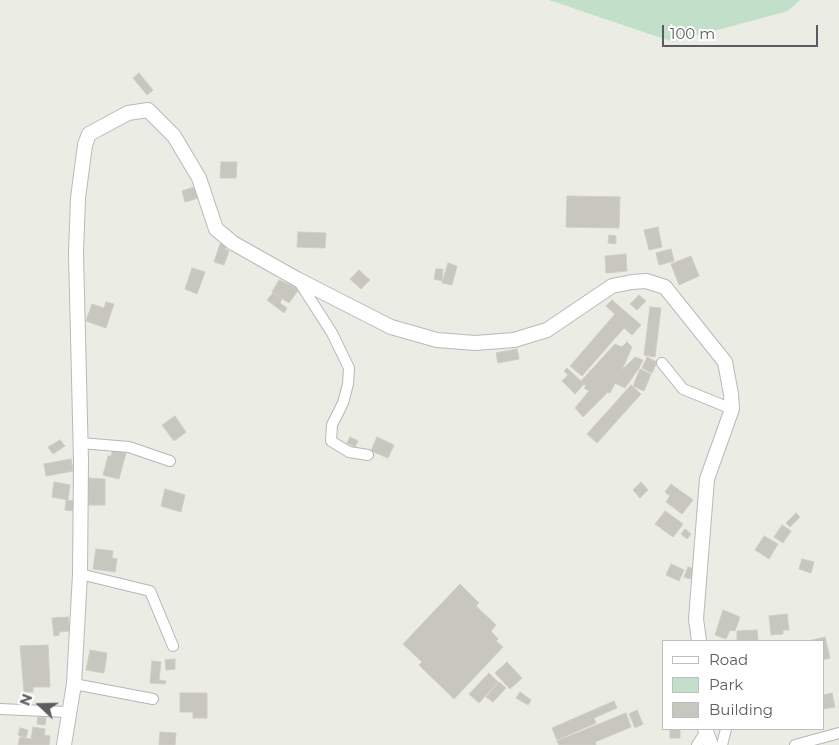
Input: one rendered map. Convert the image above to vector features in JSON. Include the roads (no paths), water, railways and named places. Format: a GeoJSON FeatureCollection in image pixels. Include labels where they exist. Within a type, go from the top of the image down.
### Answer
{"type":"FeatureCollection","features":[{"type":"Feature","properties":{"kind":"street"},"geometry":{"type":"LineString","coordinates":[[64,745],[67,712],[74,684],[80,574],[81,443],[76,253],[78,198],[88,134],[128,113],[148,110],[174,136],[199,178],[216,229],[233,243],[297,279],[391,327],[437,340],[474,342],[514,340],[547,330],[612,286],[632,282],[646,282],[665,287],[725,362],[730,380],[732,409],[707,479],[696,619],[699,640]]}},
{"type":"Feature","properties":{"kind":"street"},"geometry":{"type":"LineString","coordinates":[[297,279],[332,333],[348,368],[348,384],[343,403],[332,425],[331,441],[349,452],[368,455]]}},
{"type":"Feature","properties":{"kind":"street"},"geometry":{"type":"LineString","coordinates":[[662,363],[683,389],[732,409]]}},
{"type":"Feature","properties":{"kind":"street"},"geometry":{"type":"LineString","coordinates":[[81,443],[129,447],[170,462]]}},
{"type":"Feature","properties":{"kind":"street"},"geometry":{"type":"LineString","coordinates":[[80,574],[150,591],[173,646]]}},
{"type":"Feature","properties":{"kind":"street"},"geometry":{"type":"LineString","coordinates":[[74,684],[153,699]]}},
{"type":"Feature","properties":{"kind":"street"},"geometry":{"type":"LineString","coordinates":[[0,709],[67,712]]}},
{"type":"Feature","properties":{"kind":"street"},"geometry":{"type":"LineString","coordinates":[[722,745],[726,730]]}},
{"type":"Feature","properties":{"kind":"street"},"geometry":{"type":"LineString","coordinates":[[795,745],[839,733]]}},
{"type":"Feature","properties":{"kind":"street"},"geometry":{"type":"LineString","coordinates":[[697,745],[707,735]]}}]}
